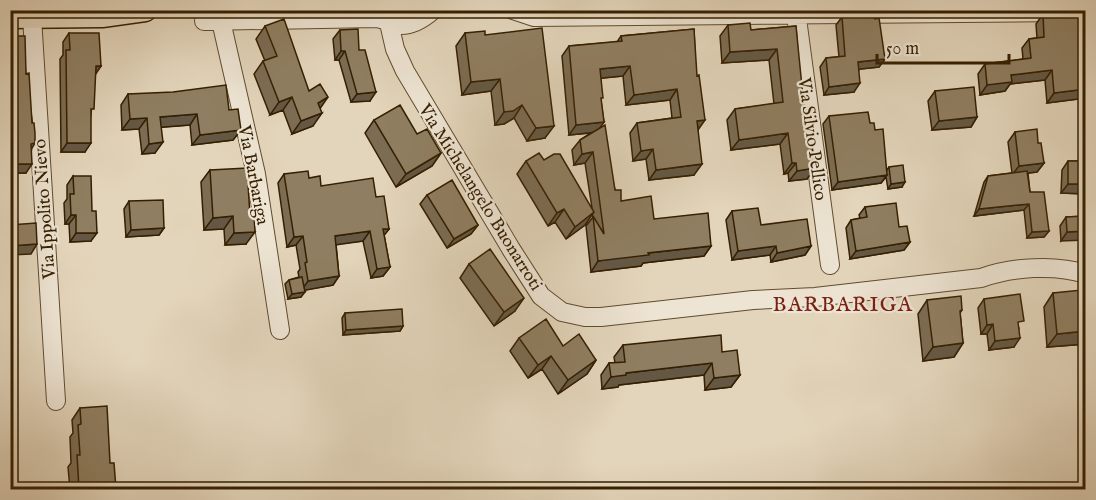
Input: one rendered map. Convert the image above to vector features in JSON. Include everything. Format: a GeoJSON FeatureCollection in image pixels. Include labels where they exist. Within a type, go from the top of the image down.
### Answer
{"type":"FeatureCollection","features":[{"type":"Feature","properties":{"kind":"main road"},"geometry":{"type":"LineString","coordinates":[[21,17],[102,16],[145,10]]}},
{"type":"Feature","properties":{"kind":"street","name":"Via Barbariga"},"geometry":{"type":"LineString","coordinates":[[280,330],[256,174],[212,21],[387,15],[400,25],[424,18],[433,10]]}},
{"type":"Feature","properties":{"kind":"street"},"geometry":{"type":"LineString","coordinates":[[513,10],[534,17],[1085,13]]}},
{"type":"Feature","properties":{"kind":"street","name":"Via Silvio Pellico"},"geometry":{"type":"LineString","coordinates":[[794,14],[798,26],[830,265]]}},
{"type":"Feature","properties":{"kind":"street","name":"Via Michelangelo Buonarroti"},"geometry":{"type":"LineString","coordinates":[[387,15],[396,49],[405,71],[511,249],[542,296],[562,312],[585,317],[601,317],[753,300],[815,297],[981,278],[995,273],[1049,267],[1086,274]]}},
{"type":"Feature","properties":{"kind":"street","name":"Via Ippolito Nievo"},"geometry":{"type":"LineString","coordinates":[[21,17],[56,401]]}},
{"type":"Feature","properties":{"kind":"building"},"geometry":{"type":"Polygon","coordinates":[[[1043,14],[1086,15],[1086,89],[1054,93],[1052,70],[1011,75],[1012,82],[987,85],[985,64],[1031,58],[1029,39],[1044,37],[1043,14]]]}},
{"type":"Feature","properties":{"kind":"building"},"geometry":{"type":"Polygon","coordinates":[[[842,17],[879,18],[885,59],[858,62],[860,83],[829,87],[826,58],[845,56],[842,17]]]}},
{"type":"Feature","properties":{"kind":"building"},"geometry":{"type":"Polygon","coordinates":[[[284,19],[309,91],[320,84],[328,97],[318,103],[322,113],[301,121],[292,97],[279,102],[263,61],[277,56],[265,26],[284,19]]]}},
{"type":"Feature","properties":{"kind":"building"},"geometry":{"type":"Polygon","coordinates":[[[750,23],[751,30],[796,26],[804,107],[807,107],[815,168],[797,171],[796,163],[792,163],[788,133],[739,140],[735,109],[783,102],[777,49],[730,52],[728,25],[750,23]]]}},
{"type":"Feature","properties":{"kind":"building"},"geometry":{"type":"Polygon","coordinates":[[[542,28],[554,126],[536,128],[522,105],[513,111],[504,112],[500,79],[471,82],[465,33],[485,31],[485,35],[542,28]]]}},
{"type":"Feature","properties":{"kind":"building"},"geometry":{"type":"Polygon","coordinates":[[[358,29],[359,50],[365,50],[376,92],[357,94],[345,51],[341,51],[340,30],[358,29]]]}},
{"type":"Feature","properties":{"kind":"building"},"geometry":{"type":"Polygon","coordinates":[[[694,29],[697,76],[699,75],[705,120],[697,121],[702,164],[656,170],[653,149],[641,151],[637,123],[681,117],[677,89],[634,95],[630,66],[600,69],[604,122],[576,125],[569,46],[622,41],[621,36],[694,29]]]}},
{"type":"Feature","properties":{"kind":"building"},"geometry":{"type":"Polygon","coordinates":[[[69,33],[99,33],[101,66],[96,66],[94,109],[91,109],[91,143],[67,143],[66,50],[70,50],[69,33]]]}},
{"type":"Feature","properties":{"kind":"building"},"geometry":{"type":"Polygon","coordinates":[[[10,36],[25,36],[26,74],[29,73],[32,123],[34,123],[35,133],[35,143],[31,144],[32,164],[11,164],[10,142],[15,142],[14,109],[10,110],[10,36]]]}},
{"type":"Feature","properties":{"kind":"building"},"geometry":{"type":"Polygon","coordinates":[[[226,85],[229,110],[238,109],[241,130],[200,135],[197,114],[160,117],[163,142],[149,144],[147,118],[130,119],[128,94],[173,92],[226,85]]]}},
{"type":"Feature","properties":{"kind":"building"},"geometry":{"type":"Polygon","coordinates":[[[974,87],[977,117],[939,121],[935,91],[974,87]]]}},
{"type":"Feature","properties":{"kind":"building"},"geometry":{"type":"Polygon","coordinates":[[[400,105],[417,134],[427,129],[441,153],[406,174],[374,120],[400,105]]]}},
{"type":"Feature","properties":{"kind":"building"},"geometry":{"type":"Polygon","coordinates":[[[868,112],[870,123],[874,123],[875,130],[883,129],[887,175],[838,182],[829,116],[868,112]]]}},
{"type":"Feature","properties":{"kind":"building"},"geometry":{"type":"Polygon","coordinates":[[[605,125],[615,190],[621,190],[621,201],[651,196],[654,219],[708,213],[711,246],[598,261],[593,216],[604,234],[593,152],[582,154],[580,140],[605,125]]]}},
{"type":"Feature","properties":{"kind":"building"},"geometry":{"type":"Polygon","coordinates":[[[1037,129],[1038,143],[1041,143],[1044,163],[1019,166],[1015,132],[1037,129]]]}},
{"type":"Feature","properties":{"kind":"building"},"geometry":{"type":"Polygon","coordinates":[[[539,153],[544,160],[554,154],[560,154],[594,212],[575,227],[564,209],[557,213],[526,161],[539,153]]]}},
{"type":"Feature","properties":{"kind":"building"},"geometry":{"type":"Polygon","coordinates":[[[1068,161],[1086,161],[1086,184],[1068,184],[1068,161]]]}},
{"type":"Feature","properties":{"kind":"building"},"geometry":{"type":"Polygon","coordinates":[[[903,165],[905,182],[891,184],[889,167],[903,165]]]}},
{"type":"Feature","properties":{"kind":"building"},"geometry":{"type":"Polygon","coordinates":[[[247,168],[250,215],[254,215],[255,232],[234,233],[233,216],[213,218],[210,170],[247,168]]]}},
{"type":"Feature","properties":{"kind":"building"},"geometry":{"type":"Polygon","coordinates":[[[308,171],[309,178],[320,176],[321,186],[373,178],[376,197],[384,196],[389,229],[383,229],[390,267],[377,269],[370,231],[335,236],[339,276],[308,281],[303,236],[294,237],[284,174],[308,171]]]}},
{"type":"Feature","properties":{"kind":"building"},"geometry":{"type":"Polygon","coordinates":[[[1027,171],[1030,192],[1044,192],[1049,231],[1032,232],[1029,204],[979,209],[988,176],[1027,171]]]}},
{"type":"Feature","properties":{"kind":"building"},"geometry":{"type":"Polygon","coordinates":[[[73,176],[91,176],[92,211],[96,211],[97,233],[76,233],[76,215],[71,215],[70,194],[74,194],[73,176]]]}},
{"type":"Feature","properties":{"kind":"building"},"geometry":{"type":"Polygon","coordinates":[[[452,180],[478,225],[454,239],[427,195],[452,180]]]}},
{"type":"Feature","properties":{"kind":"building"},"geometry":{"type":"Polygon","coordinates":[[[163,200],[164,228],[131,230],[129,201],[163,200]]]}},
{"type":"Feature","properties":{"kind":"building"},"geometry":{"type":"Polygon","coordinates":[[[896,203],[899,227],[907,226],[910,242],[856,251],[851,220],[867,217],[865,207],[896,203]]]}},
{"type":"Feature","properties":{"kind":"building"},"geometry":{"type":"Polygon","coordinates":[[[758,208],[761,225],[807,219],[811,246],[777,253],[776,246],[738,251],[732,211],[758,208]]]}},
{"type":"Feature","properties":{"kind":"building"},"geometry":{"type":"Polygon","coordinates":[[[1086,216],[1086,231],[1067,232],[1066,217],[1086,216]]]}},
{"type":"Feature","properties":{"kind":"building"},"geometry":{"type":"Polygon","coordinates":[[[36,223],[37,244],[10,246],[10,225],[36,223]]]}},
{"type":"Feature","properties":{"kind":"building"},"geometry":{"type":"Polygon","coordinates":[[[490,249],[524,298],[504,312],[469,264],[490,249]]]}},
{"type":"Feature","properties":{"kind":"building"},"geometry":{"type":"Polygon","coordinates":[[[302,277],[305,292],[292,294],[289,280],[302,277]]]}},
{"type":"Feature","properties":{"kind":"building"},"geometry":{"type":"Polygon","coordinates":[[[1082,290],[1084,303],[1086,303],[1086,331],[1057,334],[1053,293],[1082,290]]]}},
{"type":"Feature","properties":{"kind":"building"},"geometry":{"type":"Polygon","coordinates":[[[1020,294],[1024,321],[1018,322],[1020,338],[995,341],[993,324],[987,325],[984,299],[1020,294]]]}},
{"type":"Feature","properties":{"kind":"building"},"geometry":{"type":"Polygon","coordinates":[[[961,296],[963,343],[933,347],[927,300],[961,296]]]}},
{"type":"Feature","properties":{"kind":"building"},"geometry":{"type":"Polygon","coordinates":[[[402,309],[403,326],[346,330],[345,313],[402,309]]]}},
{"type":"Feature","properties":{"kind":"building"},"geometry":{"type":"Polygon","coordinates":[[[546,319],[563,346],[579,334],[596,360],[568,380],[551,356],[538,365],[519,338],[546,319]]]}},
{"type":"Feature","properties":{"kind":"building"},"geometry":{"type":"Polygon","coordinates":[[[721,335],[722,352],[737,350],[740,375],[714,378],[712,363],[626,373],[626,375],[611,377],[609,363],[625,362],[623,345],[721,335]]]}},
{"type":"Feature","properties":{"kind":"building"},"geometry":{"type":"Polygon","coordinates":[[[107,406],[110,463],[114,463],[116,489],[79,489],[77,455],[80,455],[78,425],[81,424],[80,408],[107,406]]]}},
{"type":"Feature","properties":{"kind":"building"},"geometry":{"type":"Polygon","coordinates":[[[18,487],[33,487],[33,489],[18,489],[18,487]]]}},
{"type":"Feature","properties":{"kind":"district","name":"BARBARIGA"},"geometry":{"type":"Point","coordinates":[843,304]}}]}
